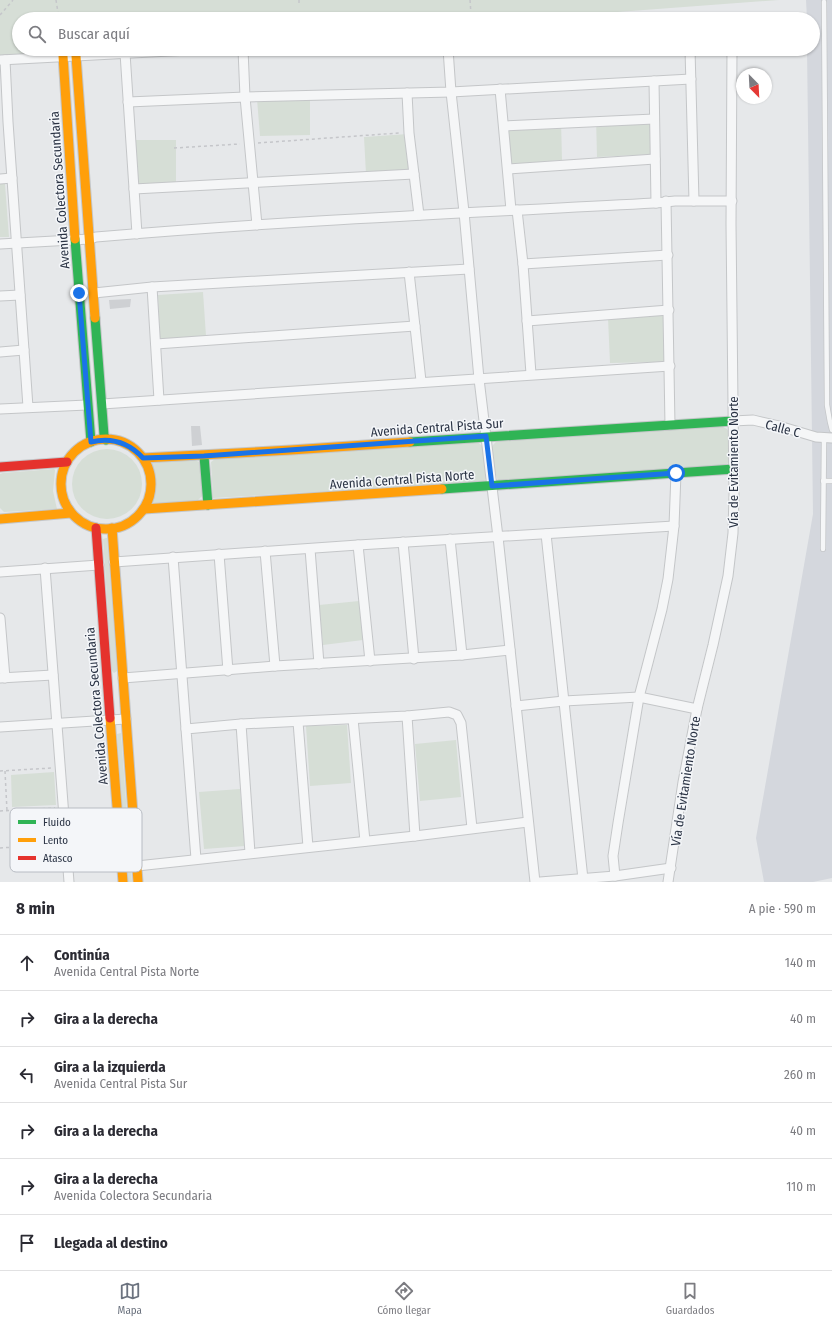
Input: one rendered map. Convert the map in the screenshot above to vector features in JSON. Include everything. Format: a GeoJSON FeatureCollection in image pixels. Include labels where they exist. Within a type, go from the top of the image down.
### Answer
{"type":"FeatureCollection","features":[{"type":"Feature","properties":{"kind":"street","name":"Avenida Colectora Secundaria"},"geometry":{"type":"LineString","coordinates":[[63,56],[87,405],[91,442]]}},
{"type":"Feature","properties":{"kind":"street"},"geometry":{"type":"LineString","coordinates":[[28,407],[12,178],[4,123],[2,60],[76,56]]}},
{"type":"Feature","properties":{"kind":"street","name":"Avenida Colectora Secundaria"},"geometry":{"type":"LineString","coordinates":[[76,56],[104,435],[106,440]]}},
{"type":"Feature","properties":{"kind":"street"},"geometry":{"type":"LineString","coordinates":[[125,56],[137,234]]}},
{"type":"Feature","properties":{"kind":"street"},"geometry":{"type":"LineString","coordinates":[[243,56],[249,144],[257,225]]}},
{"type":"Feature","properties":{"kind":"street"},"geometry":{"type":"LineString","coordinates":[[448,56],[479,379],[498,537],[535,882]]}},
{"type":"Feature","properties":{"kind":"street"},"geometry":{"type":"LineString","coordinates":[[690,56],[694,201]]}},
{"type":"Feature","properties":{"kind":"street","name":"Vía de Evitamiento Norte"},"geometry":{"type":"LineString","coordinates":[[668,882],[696,709],[713,645],[728,576],[733,533],[732,56]]}},
{"type":"Feature","properties":{"kind":"street"},"geometry":{"type":"LineString","coordinates":[[128,102],[246,97],[451,92],[691,79]]}},
{"type":"Feature","properties":{"kind":"street"},"geometry":{"type":"LineString","coordinates":[[654,81],[656,203]]}},
{"type":"Feature","properties":{"kind":"street"},"geometry":{"type":"LineString","coordinates":[[500,89],[508,169],[523,264],[531,374]]}},
{"type":"Feature","properties":{"kind":"street"},"geometry":{"type":"LineString","coordinates":[[407,93],[409,133],[419,215]]}},
{"type":"Feature","properties":{"kind":"street"},"geometry":{"type":"LineString","coordinates":[[504,126],[654,119]]}},
{"type":"Feature","properties":{"kind":"street"},"geometry":{"type":"LineString","coordinates":[[508,169],[655,159]]}},
{"type":"Feature","properties":{"kind":"street"},"geometry":{"type":"LineString","coordinates":[[134,189],[414,174]]}},
{"type":"Feature","properties":{"kind":"street"},"geometry":{"type":"LineString","coordinates":[[0,179],[12,178]]}},
{"type":"Feature","properties":{"kind":"street"},"geometry":{"type":"LineString","coordinates":[[0,244],[90,239],[96,237],[257,225],[464,212],[666,202],[732,201]]}},
{"type":"Feature","properties":{"kind":"street"},"geometry":{"type":"LineString","coordinates":[[666,202],[670,425]]}},
{"type":"Feature","properties":{"kind":"street"},"geometry":{"type":"LineString","coordinates":[[523,264],[668,256]]}},
{"type":"Feature","properties":{"kind":"street"},"geometry":{"type":"LineString","coordinates":[[94,293],[152,287],[469,269]]}},
{"type":"Feature","properties":{"kind":"street"},"geometry":{"type":"LineString","coordinates":[[409,272],[421,381]]}},
{"type":"Feature","properties":{"kind":"street"},"geometry":{"type":"LineString","coordinates":[[152,287],[159,400]]}},
{"type":"Feature","properties":{"kind":"street"},"geometry":{"type":"LineString","coordinates":[[0,296],[20,295]]}},
{"type":"Feature","properties":{"kind":"street"},"geometry":{"type":"LineString","coordinates":[[526,321],[669,310]]}},
{"type":"Feature","properties":{"kind":"street"},"geometry":{"type":"LineString","coordinates":[[156,344],[415,326]]}},
{"type":"Feature","properties":{"kind":"street"},"geometry":{"type":"LineString","coordinates":[[0,352],[24,350]]}},
{"type":"Feature","properties":{"kind":"street"},"geometry":{"type":"LineString","coordinates":[[102,404],[421,381],[479,379],[531,374],[670,366]]}},
{"type":"Feature","properties":{"kind":"street"},"geometry":{"type":"LineString","coordinates":[[0,409],[87,405]]}},
{"type":"Feature","properties":{"kind":"street","name":"Calle C"},"geometry":{"type":"LineString","coordinates":[[733,421],[753,420],[811,436],[828,438]]}},
{"type":"Feature","properties":{"kind":"street","name":"Avenida Central Pista Sur"},"geometry":{"type":"LineString","coordinates":[[143,458],[204,456],[486,436],[733,421]]}},
{"type":"Feature","properties":{"kind":"street"},"geometry":{"type":"LineString","coordinates":[[106,440],[127,444],[136,450],[143,458],[148,468],[151,484],[149,500],[144,509],[128,524],[117,528],[96,528],[82,522],[71,513],[64,501],[61,488],[62,474],[74,454],[91,442],[106,440]]}},
{"type":"Feature","properties":{"kind":"street"},"geometry":{"type":"LineString","coordinates":[[204,456],[208,505]]}},
{"type":"Feature","properties":{"kind":"street"},"geometry":{"type":"LineString","coordinates":[[0,467],[68,462]]}},
{"type":"Feature","properties":{"kind":"street","name":"Avenida Central Pista Norte"},"geometry":{"type":"LineString","coordinates":[[144,509],[734,469]]}},
{"type":"Feature","properties":{"kind":"street"},"geometry":{"type":"LineString","coordinates":[[615,876],[613,856],[639,697],[662,609],[669,572],[674,526],[676,473]]}},
{"type":"Feature","properties":{"kind":"street"},"geometry":{"type":"LineString","coordinates":[[0,518],[71,513]]}},
{"type":"Feature","properties":{"kind":"street"},"geometry":{"type":"LineString","coordinates":[[114,562],[402,542],[674,526]]}},
{"type":"Feature","properties":{"kind":"street","name":"Avenida Colectora Secundaria"},"geometry":{"type":"LineString","coordinates":[[96,528],[118,808]]}},
{"type":"Feature","properties":{"kind":"street"},"geometry":{"type":"LineString","coordinates":[[112,528],[132,808]]}},
{"type":"Feature","properties":{"kind":"street"},"geometry":{"type":"LineString","coordinates":[[546,534],[584,879]]}},
{"type":"Feature","properties":{"kind":"street"},"geometry":{"type":"LineString","coordinates":[[450,539],[462,655]]}},
{"type":"Feature","properties":{"kind":"street"},"geometry":{"type":"LineString","coordinates":[[402,542],[414,659]]}},
{"type":"Feature","properties":{"kind":"street"},"geometry":{"type":"LineString","coordinates":[[358,545],[370,662]]}},
{"type":"Feature","properties":{"kind":"street"},"geometry":{"type":"LineString","coordinates":[[310,549],[319,664]]}},
{"type":"Feature","properties":{"kind":"street"},"geometry":{"type":"LineString","coordinates":[[265,551],[275,666]]}},
{"type":"Feature","properties":{"kind":"street"},"geometry":{"type":"LineString","coordinates":[[219,554],[228,670]]}},
{"type":"Feature","properties":{"kind":"street"},"geometry":{"type":"LineString","coordinates":[[173,558],[196,859]]}},
{"type":"Feature","properties":{"kind":"street"},"geometry":{"type":"LineString","coordinates":[[0,572],[99,564]]}},
{"type":"Feature","properties":{"kind":"street"},"geometry":{"type":"LineString","coordinates":[[45,568],[63,807]]}},
{"type":"Feature","properties":{"kind":"street"},"geometry":{"type":"LineString","coordinates":[[0,618],[2,678],[53,675]]}},
{"type":"Feature","properties":{"kind":"street"},"geometry":{"type":"LineString","coordinates":[[123,678],[275,666],[414,659],[510,650]]}},
{"type":"Feature","properties":{"kind":"street"},"geometry":{"type":"LineString","coordinates":[[516,706],[564,701],[639,697],[696,709]]}},
{"type":"Feature","properties":{"kind":"street"},"geometry":{"type":"LineString","coordinates":[[186,729],[241,724],[407,716],[449,712],[457,715],[461,723],[472,828]]}},
{"type":"Feature","properties":{"kind":"street"},"geometry":{"type":"LineString","coordinates":[[407,716],[415,836]]}},
{"type":"Feature","properties":{"kind":"street"},"geometry":{"type":"LineString","coordinates":[[0,727],[126,719]]}},
{"type":"Feature","properties":{"kind":"street"},"geometry":{"type":"LineString","coordinates":[[353,719],[364,841]]}},
{"type":"Feature","properties":{"kind":"street"},"geometry":{"type":"LineString","coordinates":[[298,722],[308,847]]}},
{"type":"Feature","properties":{"kind":"street"},"geometry":{"type":"LineString","coordinates":[[241,724],[250,853]]}},
{"type":"Feature","properties":{"kind":"street"},"geometry":{"type":"LineString","coordinates":[[142,865],[415,836],[528,822]]}},
{"type":"Feature","properties":{"kind":"street"},"geometry":{"type":"LineString","coordinates":[[540,882],[615,876],[671,868]]}},
{"type":"Feature","properties":{"kind":"street"},"geometry":{"type":"LineString","coordinates":[[68,872],[69,882]]}},
{"type":"Feature","properties":{"kind":"street","name":"Avenida Colectora Secundaria"},"geometry":{"type":"LineString","coordinates":[[122,872],[123,882]]}},
{"type":"Feature","properties":{"kind":"street"},"geometry":{"type":"LineString","coordinates":[[137,872],[138,882]]}},
{"type":"Feature","properties":{"kind":"lane"},"geometry":{"type":"LineString","coordinates":[[824,2],[828,405],[832,430]]}},
{"type":"Feature","properties":{"kind":"lane"},"geometry":{"type":"LineString","coordinates":[[823,549],[823,481],[828,438]]}},
{"type":"Feature","properties":{"kind":"lane"},"geometry":{"type":"LineString","coordinates":[[823,481],[832,481]]}},
{"type":"Feature","properties":{"kind":"path"},"geometry":{"type":"LineString","coordinates":[[0,15],[13,0]]}},
{"type":"Feature","properties":{"kind":"path"},"geometry":{"type":"LineString","coordinates":[[56,0],[58,12]]}},
{"type":"Feature","properties":{"kind":"path"},"geometry":{"type":"LineString","coordinates":[[298,0],[299,4]]}},
{"type":"Feature","properties":{"kind":"path"},"geometry":{"type":"LineString","coordinates":[[470,0],[471,12]]}},
{"type":"Feature","properties":{"kind":"path"},"geometry":{"type":"LineString","coordinates":[[174,148],[409,133]]}},
{"type":"Feature","properties":{"kind":"path"},"geometry":{"type":"LineString","coordinates":[[0,771],[60,768]]}},
{"type":"Feature","properties":{"kind":"path"},"geometry":{"type":"LineString","coordinates":[[5,771],[7,811]]}},
{"type":"Feature","properties":{"kind":"path"},"geometry":{"type":"LineString","coordinates":[[49,808],[63,807]]}},
{"type":"Feature","properties":{"kind":"path"},"geometry":{"type":"LineString","coordinates":[[0,811],[10,811]]}},
{"type":"Feature","properties":{"kind":"path"},"geometry":{"type":"LineString","coordinates":[[0,848],[10,847]]}},
{"type":"Feature","properties":{"kind":"shaded area"},"geometry":{"type":"Polygon","coordinates":[[[0,0],[779,0],[618,12],[12,12],[12,56],[43,56],[0,60],[0,0]]]}},
{"type":"Feature","properties":{"kind":"shaded area"},"geometry":{"type":"Polygon","coordinates":[[[806,0],[832,0],[832,878],[813,882],[764,882],[756,838],[813,514],[807,56],[820,56],[820,12],[807,12],[806,0]]]}},
{"type":"Feature","properties":{"kind":"shaded area"},"geometry":{"type":"Polygon","coordinates":[[[310,98],[310,135],[260,136],[257,99],[310,98]]]}},
{"type":"Feature","properties":{"kind":"shaded area"},"geometry":{"type":"Polygon","coordinates":[[[658,116],[657,154],[597,157],[596,117],[658,116]]]}},
{"type":"Feature","properties":{"kind":"shaded area"},"geometry":{"type":"Polygon","coordinates":[[[561,120],[562,160],[508,165],[506,124],[561,120]]]}},
{"type":"Feature","properties":{"kind":"shaded area"},"geometry":{"type":"Polygon","coordinates":[[[408,134],[411,171],[366,174],[364,137],[408,134]]]}},
{"type":"Feature","properties":{"kind":"shaded area"},"geometry":{"type":"Polygon","coordinates":[[[133,140],[176,140],[176,185],[136,187],[133,140]]]}},
{"type":"Feature","properties":{"kind":"shaded area"},"geometry":{"type":"Polygon","coordinates":[[[0,184],[5,184],[9,237],[0,237],[0,184]]]}},
{"type":"Feature","properties":{"kind":"shaded area"},"geometry":{"type":"Polygon","coordinates":[[[203,292],[206,336],[160,341],[158,295],[203,292]]]}},
{"type":"Feature","properties":{"kind":"shaded area"},"geometry":{"type":"Polygon","coordinates":[[[661,314],[665,319],[666,358],[663,362],[610,363],[608,318],[661,314]]]}},
{"type":"Feature","properties":{"kind":"shaded area"},"geometry":{"type":"Polygon","coordinates":[[[721,426],[727,429],[730,434],[731,460],[724,467],[498,480],[492,459],[492,447],[498,440],[721,426]]]}},
{"type":"Feature","properties":{"kind":"shaded area"},"geometry":{"type":"Polygon","coordinates":[[[477,441],[483,447],[487,476],[483,482],[213,498],[211,462],[215,459],[477,441]]]}},
{"type":"Feature","properties":{"kind":"shaded area"},"geometry":{"type":"Polygon","coordinates":[[[100,449],[114,449],[127,455],[136,464],[142,477],[140,497],[132,509],[114,519],[100,519],[87,513],[78,504],[72,491],[72,477],[78,464],[87,455],[100,449]]]}},
{"type":"Feature","properties":{"kind":"shaded area"},"geometry":{"type":"Polygon","coordinates":[[[193,459],[199,462],[203,495],[196,502],[150,503],[154,483],[148,463],[193,459]]]}},
{"type":"Feature","properties":{"kind":"shaded area"},"geometry":{"type":"Polygon","coordinates":[[[54,469],[53,491],[57,509],[4,512],[0,508],[0,474],[54,469]]]}},
{"type":"Feature","properties":{"kind":"shaded area"},"geometry":{"type":"Polygon","coordinates":[[[107,538],[117,671],[114,673],[112,671],[103,539],[107,538]]]}},
{"type":"Feature","properties":{"kind":"shaded area"},"geometry":{"type":"Polygon","coordinates":[[[359,601],[363,640],[323,645],[319,605],[359,601]]]}},
{"type":"Feature","properties":{"kind":"shaded area"},"geometry":{"type":"Polygon","coordinates":[[[347,725],[351,783],[310,786],[306,726],[347,725]]]}},
{"type":"Feature","properties":{"kind":"shaded area"},"geometry":{"type":"Polygon","coordinates":[[[121,733],[127,808],[122,808],[117,734],[121,733]]]}},
{"type":"Feature","properties":{"kind":"shaded area"},"geometry":{"type":"Polygon","coordinates":[[[456,740],[461,797],[420,801],[415,744],[456,740]]]}},
{"type":"Feature","properties":{"kind":"shaded area"},"geometry":{"type":"Polygon","coordinates":[[[54,772],[56,805],[12,807],[11,775],[54,772]]]}},
{"type":"Feature","properties":{"kind":"shaded area"},"geometry":{"type":"Polygon","coordinates":[[[240,789],[245,846],[204,849],[199,792],[240,789]]]}},
{"type":"Feature","properties":{"kind":"shaded area"},"geometry":{"type":"Polygon","coordinates":[[[127,872],[131,872],[132,882],[128,882],[127,872]]]}},
{"type":"Feature","properties":{"kind":"building"},"geometry":{"type":"Polygon","coordinates":[[[131,299],[130,307],[110,309],[109,300],[131,299]]]}},
{"type":"Feature","properties":{"kind":"building"},"geometry":{"type":"Polygon","coordinates":[[[191,426],[200,426],[202,445],[192,446],[191,426]]]}},
{"type":"Feature","properties":{"kind":"traffic: fast"},"geometry":{"type":"LineString","coordinates":[[75,239],[91,442]]}},
{"type":"Feature","properties":{"kind":"traffic: fast"},"geometry":{"type":"LineString","coordinates":[[95,318],[104,435],[106,440]]}},
{"type":"Feature","properties":{"kind":"traffic: fast"},"geometry":{"type":"LineString","coordinates":[[410,442],[733,421]]}},
{"type":"Feature","properties":{"kind":"traffic: fast"},"geometry":{"type":"LineString","coordinates":[[204,456],[208,505]]}},
{"type":"Feature","properties":{"kind":"traffic: fast"},"geometry":{"type":"LineString","coordinates":[[442,489],[734,469]]}},
{"type":"Feature","properties":{"kind":"traffic: slow"},"geometry":{"type":"LineString","coordinates":[[63,56],[75,239]]}},
{"type":"Feature","properties":{"kind":"traffic: slow"},"geometry":{"type":"LineString","coordinates":[[76,56],[95,318]]}},
{"type":"Feature","properties":{"kind":"traffic: slow"},"geometry":{"type":"LineString","coordinates":[[106,439],[123,443],[138,452],[147,467],[151,484],[147,501],[138,516],[123,525],[106,529],[89,525],[74,516],[65,501],[61,484],[65,467],[74,452],[89,443],[106,439]]}},
{"type":"Feature","properties":{"kind":"traffic: slow"},"geometry":{"type":"LineString","coordinates":[[143,458],[410,442]]}},
{"type":"Feature","properties":{"kind":"traffic: slow"},"geometry":{"type":"LineString","coordinates":[[144,509],[442,489]]}},
{"type":"Feature","properties":{"kind":"traffic: slow"},"geometry":{"type":"LineString","coordinates":[[0,519],[71,513]]}},
{"type":"Feature","properties":{"kind":"traffic: slow"},"geometry":{"type":"LineString","coordinates":[[112,528],[133,808]]}},
{"type":"Feature","properties":{"kind":"traffic: slow"},"geometry":{"type":"LineString","coordinates":[[110,718],[117,808]]}},
{"type":"Feature","properties":{"kind":"traffic: slow"},"geometry":{"type":"LineString","coordinates":[[122,872],[123,882]]}},
{"type":"Feature","properties":{"kind":"traffic: slow"},"geometry":{"type":"LineString","coordinates":[[137,872],[138,882]]}},
{"type":"Feature","properties":{"kind":"traffic: jam"},"geometry":{"type":"LineString","coordinates":[[0,467],[67,462]]}},
{"type":"Feature","properties":{"kind":"traffic: jam"},"geometry":{"type":"LineString","coordinates":[[96,528],[110,718]]}},
{"type":"Feature","properties":{"kind":"route"},"geometry":{"type":"LineString","coordinates":[[79,293],[91,442],[106,440],[127,444],[136,450],[143,458],[204,456],[486,436],[492,486],[676,473]]}}]}
